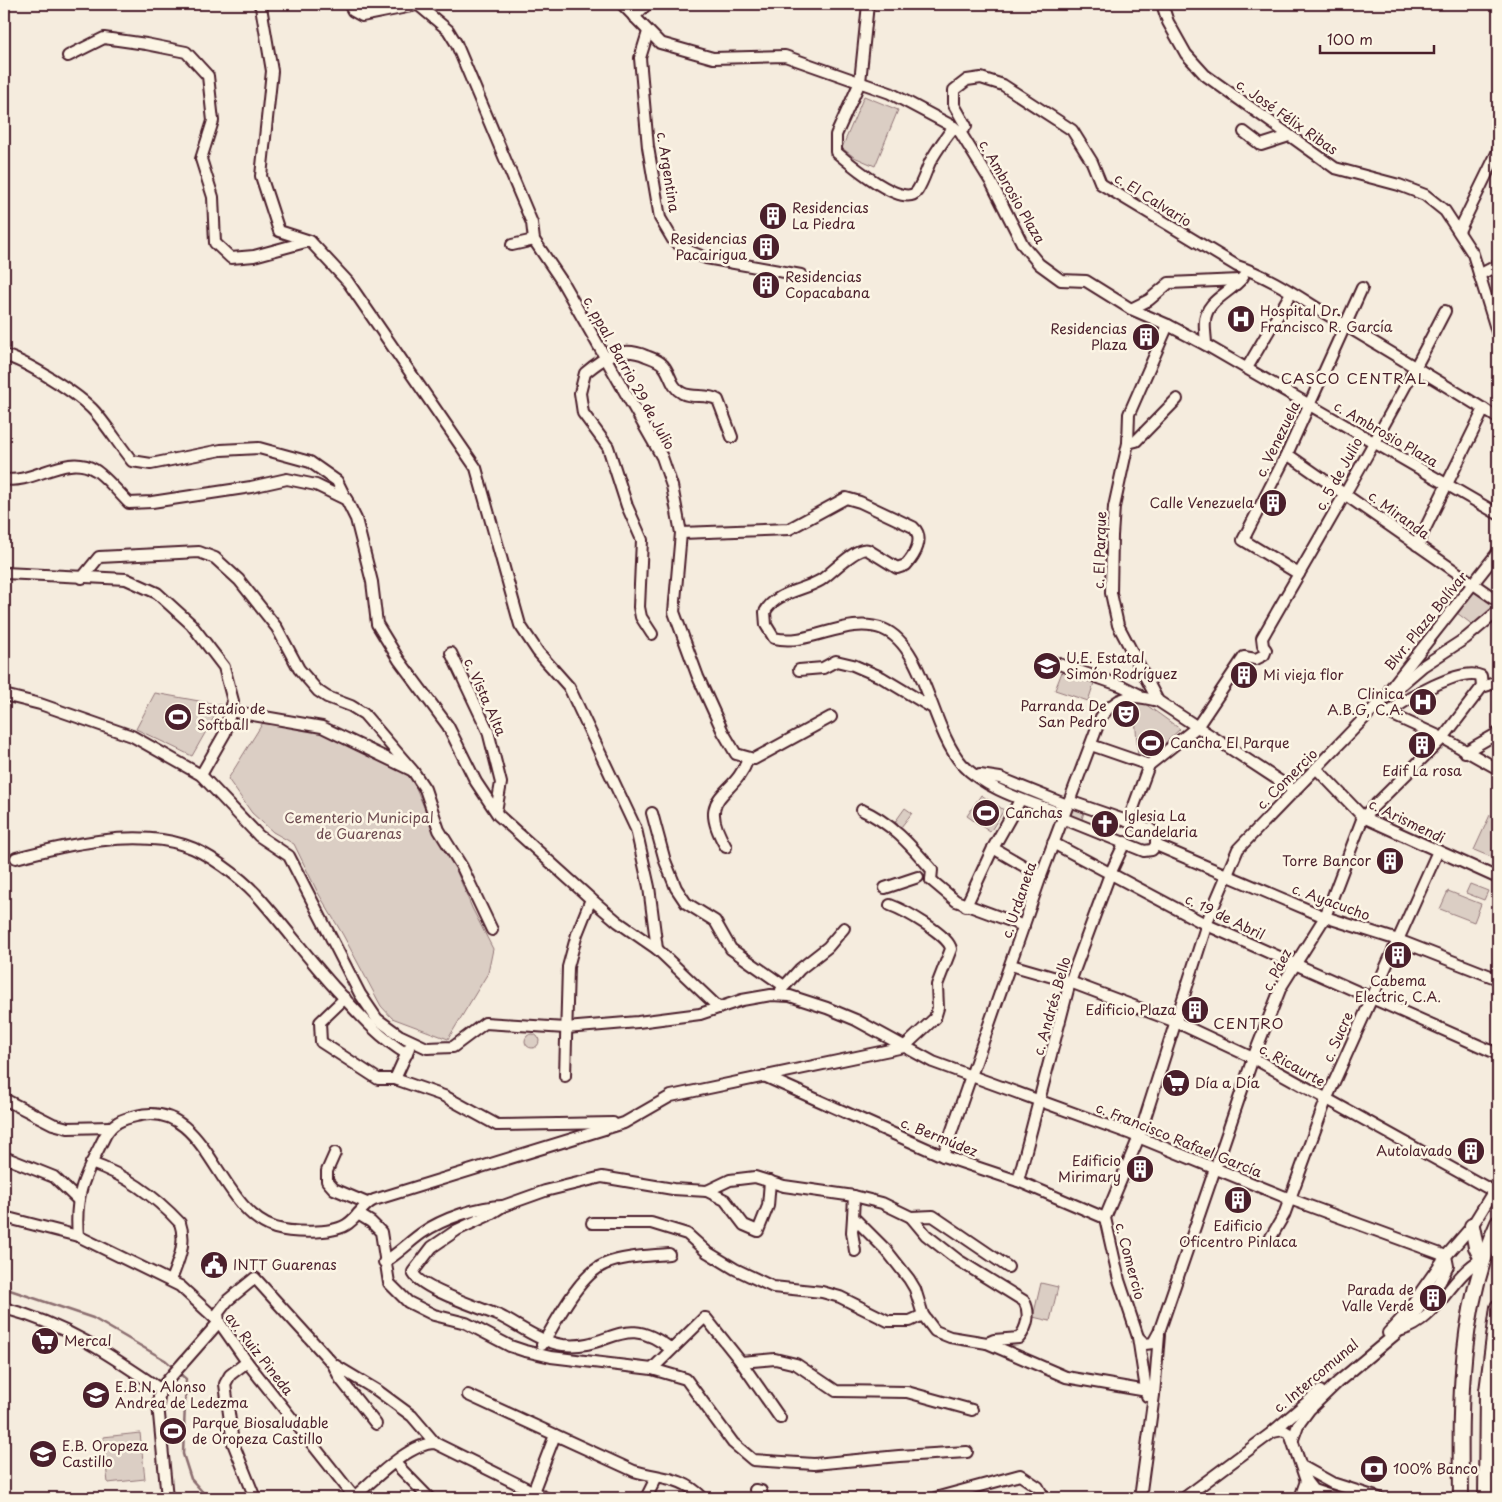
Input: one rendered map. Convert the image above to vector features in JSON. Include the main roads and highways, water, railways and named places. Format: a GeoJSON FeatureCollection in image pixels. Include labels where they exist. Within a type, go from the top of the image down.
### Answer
{"type":"FeatureCollection","features":[{"type":"Feature","properties":{"kind":"main road"},"geometry":{"type":"LineString","coordinates":[[1461,1498],[1460,1418],[1472,1296],[1482,1260],[1498,1223]]}},
{"type":"Feature","properties":{"kind":"main road"},"geometry":{"type":"LineString","coordinates":[[1472,1226],[1476,1247],[1482,1260]]}},
{"type":"Feature","properties":{"kind":"main road"},"geometry":{"type":"LineString","coordinates":[[1484,1496],[1487,1391],[1498,1306]]}},
{"type":"Feature","properties":{"kind":"waterway"},"geometry":{"type":"LineString","coordinates":[[4,1288],[93,1318],[165,1360],[175,1369]]}},
{"type":"Feature","properties":{"kind":"waterway"},"geometry":{"type":"LineString","coordinates":[[179,1373],[186,1379],[183,1454],[191,1479],[208,1498]]}},
{"type":"Feature","properties":{"kind":"place","name":"Residencias La Piedra"},"geometry":{"type":"Point","coordinates":[773,216]}},
{"type":"Feature","properties":{"kind":"place","name":"Residencias Pacairigua"},"geometry":{"type":"Point","coordinates":[766,247]}},
{"type":"Feature","properties":{"kind":"place","name":"Residencias Copacabana"},"geometry":{"type":"Point","coordinates":[766,285]}},
{"type":"Feature","properties":{"kind":"place","name":"Hospital Dr. Francisco R. García"},"geometry":{"type":"Point","coordinates":[1241,319]}},
{"type":"Feature","properties":{"kind":"place","name":"Residencias Plaza"},"geometry":{"type":"Point","coordinates":[1146,337]}},
{"type":"Feature","properties":{"kind":"place","name":"Calle Venezuela"},"geometry":{"type":"Point","coordinates":[1273,503]}},
{"type":"Feature","properties":{"kind":"place","name":"U.E. Estatal Simón Rodríguez"},"geometry":{"type":"Point","coordinates":[1047,666]}},
{"type":"Feature","properties":{"kind":"place","name":"Mi vieja flor"},"geometry":{"type":"Point","coordinates":[1244,675]}},
{"type":"Feature","properties":{"kind":"place","name":"Clinica A.B.G, C.A."},"geometry":{"type":"Point","coordinates":[1423,702]}},
{"type":"Feature","properties":{"kind":"place","name":"Parranda De San Pedro"},"geometry":{"type":"Point","coordinates":[1126,714]}},
{"type":"Feature","properties":{"kind":"place","name":"Estadio de Softball"},"geometry":{"type":"Point","coordinates":[178,717]}},
{"type":"Feature","properties":{"kind":"place","name":"Cancha El Parque"},"geometry":{"type":"Point","coordinates":[1151,743]}},
{"type":"Feature","properties":{"kind":"place","name":"Edif La rosa"},"geometry":{"type":"Point","coordinates":[1422,745]}},
{"type":"Feature","properties":{"kind":"place","name":"Canchas"},"geometry":{"type":"Point","coordinates":[986,813]}},
{"type":"Feature","properties":{"kind":"place","name":"Iglesia La Candelaria"},"geometry":{"type":"Point","coordinates":[1105,824]}},
{"type":"Feature","properties":{"kind":"place","name":"Torre Bancor"},"geometry":{"type":"Point","coordinates":[1390,861]}},
{"type":"Feature","properties":{"kind":"place","name":"Cabema Electric, C.A."},"geometry":{"type":"Point","coordinates":[1398,955]}},
{"type":"Feature","properties":{"kind":"place","name":"Edificio Plaza"},"geometry":{"type":"Point","coordinates":[1195,1010]}},
{"type":"Feature","properties":{"kind":"place","name":"Día a Día"},"geometry":{"type":"Point","coordinates":[1176,1083]}},
{"type":"Feature","properties":{"kind":"place","name":"Autolavado"},"geometry":{"type":"Point","coordinates":[1471,1151]}},
{"type":"Feature","properties":{"kind":"place","name":"Edificio Mirimary"},"geometry":{"type":"Point","coordinates":[1140,1169]}},
{"type":"Feature","properties":{"kind":"place","name":"Edificio Oficentro Pinlaca"},"geometry":{"type":"Point","coordinates":[1238,1200]}},
{"type":"Feature","properties":{"kind":"place","name":"INTT Guarenas"},"geometry":{"type":"Point","coordinates":[214,1265]}},
{"type":"Feature","properties":{"kind":"place","name":"Parada de Valle Verde"},"geometry":{"type":"Point","coordinates":[1433,1298]}},
{"type":"Feature","properties":{"kind":"place","name":"Mercal"},"geometry":{"type":"Point","coordinates":[45,1341]}},
{"type":"Feature","properties":{"kind":"place","name":"E.B.N. Alonso Andrea de Ledezma"},"geometry":{"type":"Point","coordinates":[96,1395]}},
{"type":"Feature","properties":{"kind":"place","name":"Parque Biosaludable de Oropeza Castillo"},"geometry":{"type":"Point","coordinates":[173,1431]}},
{"type":"Feature","properties":{"kind":"place","name":"E.B. Oropeza Castillo"},"geometry":{"type":"Point","coordinates":[43,1454]}},
{"type":"Feature","properties":{"kind":"place","name":"100% Banco"},"geometry":{"type":"Point","coordinates":[1374,1469]}},
{"type":"Feature","properties":{"kind":"district","name":"CASCO CENTRAL"},"geometry":{"type":"Point","coordinates":[1354,379]}},
{"type":"Feature","properties":{"kind":"district","name":"CENTRO"},"geometry":{"type":"Point","coordinates":[1249,1024]}},
{"type":"Feature","properties":{"kind":"park label","name":"Cementerio Municipal de Guarenas"},"geometry":{"type":"Point","coordinates":[359,826]}}]}
